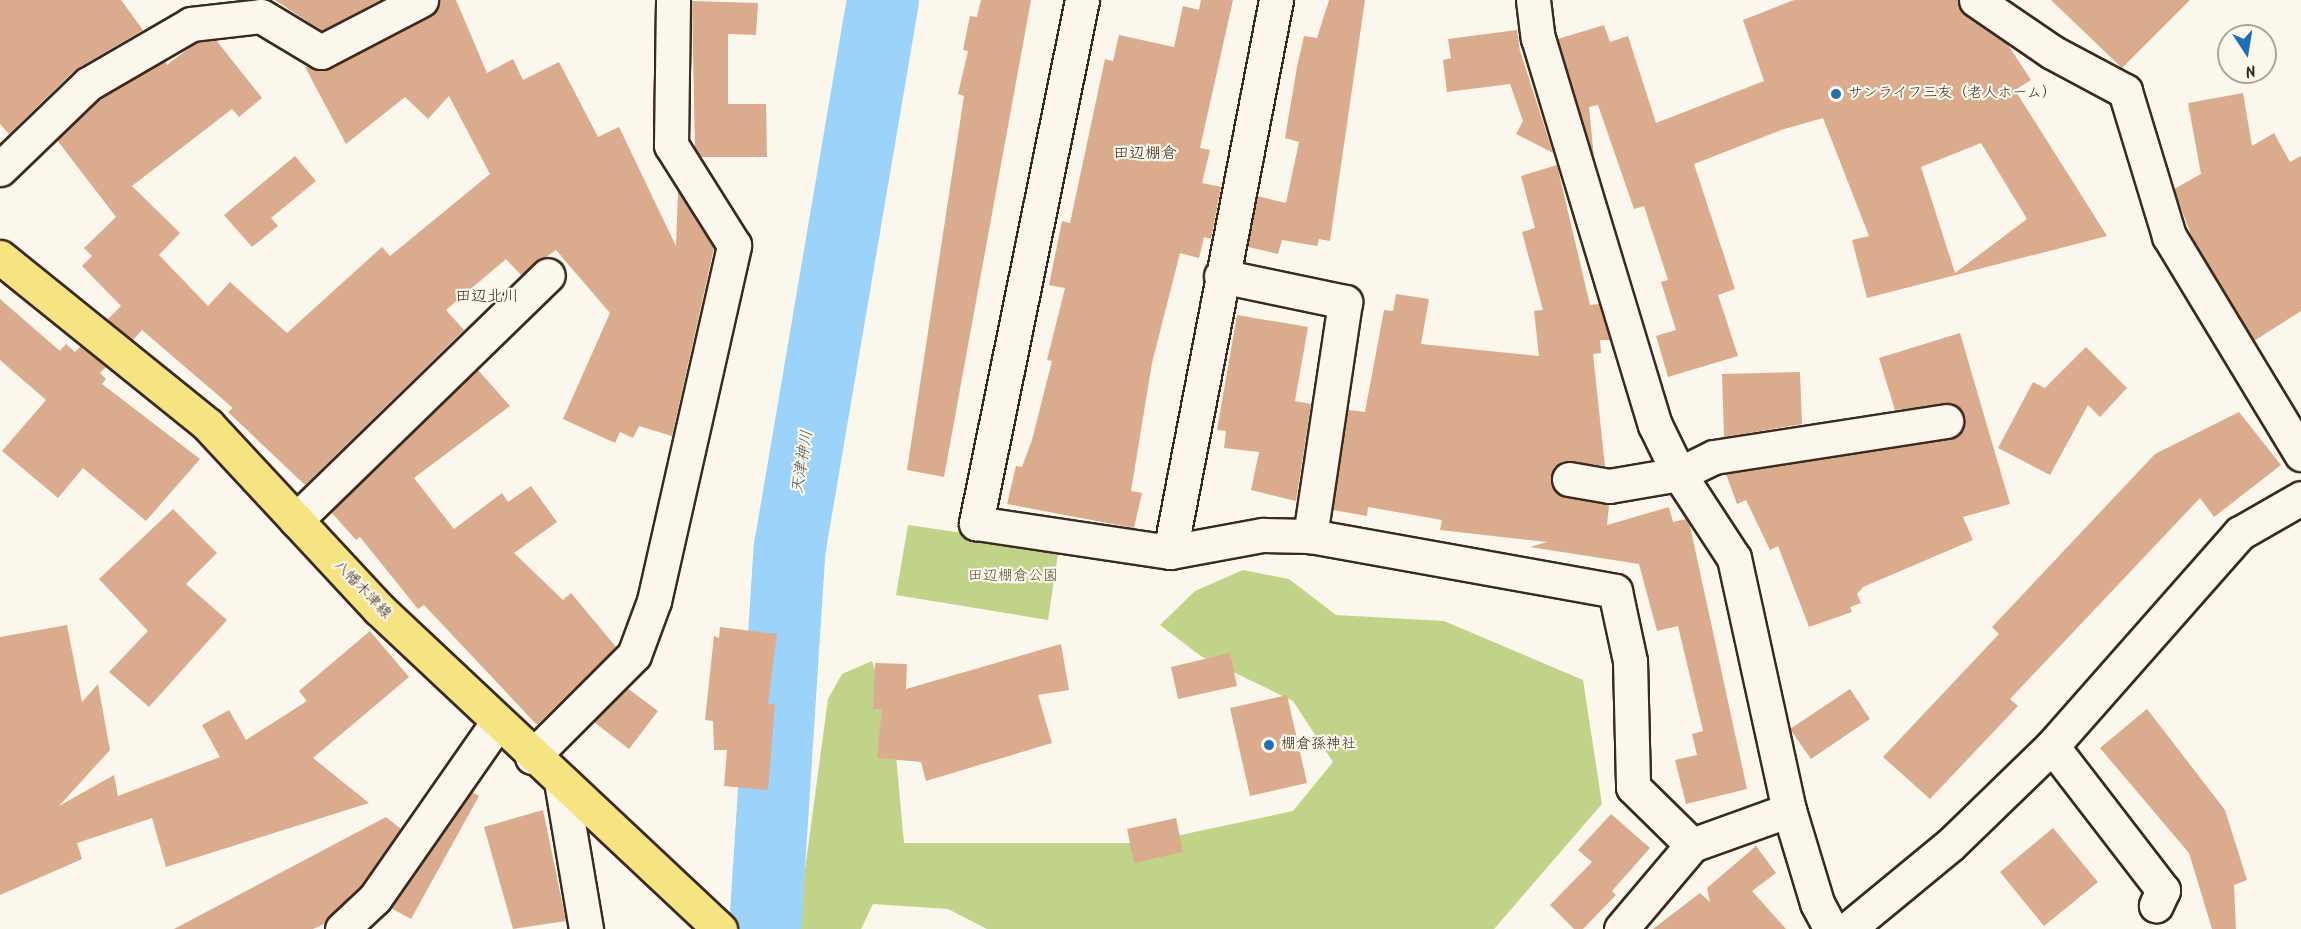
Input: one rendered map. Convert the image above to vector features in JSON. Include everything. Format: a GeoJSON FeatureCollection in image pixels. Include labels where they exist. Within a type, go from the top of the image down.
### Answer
{"type":"FeatureCollection","features":[{"type":"Feature","properties":{"kind":"main road","name":"八幡木津線"},"geometry":{"type":"LineString","coordinates":[[0,256],[208,425],[296,520],[497,723],[562,786],[720,929]]}},
{"type":"Feature","properties":{"kind":"street"},"geometry":{"type":"LineString","coordinates":[[0,169],[88,84],[191,24],[261,16],[321,52],[421,0]]}},
{"type":"Feature","properties":{"kind":"street"},"geometry":{"type":"LineString","coordinates":[[532,757],[634,655],[654,601],[734,245],[671,145],[673,0]]}},
{"type":"Feature","properties":{"kind":"street"},"geometry":{"type":"LineString","coordinates":[[1082,0],[976,523],[1170,552],[1263,535],[1310,536],[1615,591],[1630,661],[1633,787],[1692,845]]}},
{"type":"Feature","properties":{"kind":"street"},"geometry":{"type":"LineString","coordinates":[[1170,552],[1221,276],[1276,0]]}},
{"type":"Feature","properties":{"kind":"street"},"geometry":{"type":"LineString","coordinates":[[1533,0],[1538,38],[1655,425],[1679,474],[1734,558],[1789,810],[1817,903],[1831,929]]}},
{"type":"Feature","properties":{"kind":"street"},"geometry":{"type":"LineString","coordinates":[[1976,0],[2052,52],[2126,91],[2169,236],[2301,454]]}},
{"type":"Feature","properties":{"kind":"street"},"geometry":{"type":"LineString","coordinates":[[296,520],[548,275]]}},
{"type":"Feature","properties":{"kind":"street"},"geometry":{"type":"LineString","coordinates":[[1221,276],[1345,302],[1310,536]]}},
{"type":"Feature","properties":{"kind":"street"},"geometry":{"type":"LineString","coordinates":[[1569,479],[1609,486],[1679,474],[1714,457],[1946,422]]}},
{"type":"Feature","properties":{"kind":"street"},"geometry":{"type":"LineString","coordinates":[[1848,929],[1950,845],[2052,746],[2240,533],[2301,498]]}},
{"type":"Feature","properties":{"kind":"street"},"geometry":{"type":"LineString","coordinates":[[342,929],[375,898],[497,723]]}},
{"type":"Feature","properties":{"kind":"street"},"geometry":{"type":"LineString","coordinates":[[2052,746],[2163,890],[2156,905]]}},
{"type":"Feature","properties":{"kind":"street"},"geometry":{"type":"LineString","coordinates":[[562,786],[586,929]]}},
{"type":"Feature","properties":{"kind":"street"},"geometry":{"type":"LineString","coordinates":[[1620,929],[1692,845],[1789,810]]}},
{"type":"Feature","properties":{"kind":"green space","name":"田辺棚倉公園"},"geometry":{"type":"Polygon","coordinates":[[[908,525],[1059,547],[1048,620],[896,595],[908,525]]]}},
{"type":"Feature","properties":{"kind":"green space"},"geometry":{"type":"Polygon","coordinates":[[[1243,570],[1289,579],[1336,615],[1444,621],[1583,680],[1602,804],[1494,929],[987,929],[948,909],[873,904],[861,929],[797,929],[828,699],[842,674],[872,661],[894,733],[904,843],[1143,843],[1293,811],[1333,762],[1293,701],[1202,657],[1160,625],[1195,591],[1243,570]]]}},
{"type":"Feature","properties":{"kind":"building"},"geometry":{"type":"Polygon","coordinates":[[[0,0],[121,0],[143,30],[75,70],[9,134],[0,124],[0,0]]]}},
{"type":"Feature","properties":{"kind":"building"},"geometry":{"type":"Polygon","coordinates":[[[275,0],[380,0],[322,31],[275,0]]]}},
{"type":"Feature","properties":{"kind":"building"},"geometry":{"type":"Polygon","coordinates":[[[440,0],[456,0],[487,73],[513,59],[523,80],[559,62],[598,137],[619,127],[676,246],[678,191],[714,248],[672,436],[639,426],[633,438],[620,432],[615,443],[563,419],[610,313],[556,250],[521,275],[506,259],[446,310],[464,330],[305,485],[228,412],[233,408],[142,330],[133,340],[107,320],[121,306],[82,266],[92,256],[84,248],[116,217],[57,140],[99,99],[165,61],[167,65],[197,42],[216,40],[262,98],[239,117],[232,109],[132,186],[180,233],[159,255],[208,306],[230,282],[287,333],[382,247],[390,256],[490,174],[449,96],[428,119],[405,97],[346,144],[305,67],[330,69],[430,17],[440,0]]]}},
{"type":"Feature","properties":{"kind":"building"},"geometry":{"type":"Polygon","coordinates":[[[981,0],[1031,0],[944,477],[907,470],[964,96],[958,94],[968,51],[963,50],[970,16],[977,17],[981,0]]]}},
{"type":"Feature","properties":{"kind":"building"},"geometry":{"type":"Polygon","coordinates":[[[1201,0],[1233,0],[1200,148],[1210,150],[1202,183],[1221,187],[1211,239],[1204,237],[1199,258],[1180,253],[1152,363],[1131,491],[1142,493],[1134,528],[1007,504],[1016,466],[1022,467],[1032,440],[1052,361],[1047,360],[1065,288],[1049,285],[1062,221],[1070,223],[1105,59],[1113,61],[1119,35],[1174,47],[1183,6],[1199,10],[1201,0]]]}},
{"type":"Feature","properties":{"kind":"building"},"geometry":{"type":"Polygon","coordinates":[[[1329,0],[1365,0],[1330,241],[1319,239],[1317,246],[1282,240],[1278,254],[1248,247],[1257,196],[1286,203],[1299,142],[1285,138],[1297,67],[1304,36],[1317,38],[1329,0]]]}},
{"type":"Feature","properties":{"kind":"building"},"geometry":{"type":"Polygon","coordinates":[[[1794,0],[1958,0],[1965,15],[2008,45],[2031,80],[2015,90],[2107,236],[1867,298],[1852,240],[1869,236],[1823,118],[1781,130],[1694,164],[1735,289],[1718,295],[1738,356],[1668,377],[1656,336],[1676,330],[1661,282],[1668,280],[1644,206],[1634,209],[1598,105],[1589,107],[1594,158],[1558,39],[1604,25],[1610,42],[1628,36],[1656,123],[1764,81],[1743,20],[1794,0]],[[1981,143],[1921,167],[1955,273],[2027,219],[1981,143]]]}},
{"type":"Feature","properties":{"kind":"building"},"geometry":{"type":"Polygon","coordinates":[[[2051,0],[2190,0],[2122,68],[2051,0]]]}},
{"type":"Feature","properties":{"kind":"building"},"geometry":{"type":"Polygon","coordinates":[[[692,1],[758,3],[756,35],[728,34],[728,104],[766,104],[767,157],[701,157],[695,148],[692,1]]]}},
{"type":"Feature","properties":{"kind":"building"},"geometry":{"type":"Polygon","coordinates":[[[1517,30],[1520,51],[1553,153],[1516,134],[1523,121],[1510,84],[1447,92],[1443,60],[1451,58],[1448,39],[1517,30]]]}},
{"type":"Feature","properties":{"kind":"building"},"geometry":{"type":"Polygon","coordinates":[[[2243,93],[2252,146],[2274,133],[2290,162],[2301,156],[2301,311],[2254,341],[2193,240],[2174,189],[2201,174],[2188,103],[2243,93]]]}},
{"type":"Feature","properties":{"kind":"building"},"geometry":{"type":"Polygon","coordinates":[[[295,156],[316,181],[271,218],[278,226],[252,247],[224,215],[295,156]]]}},
{"type":"Feature","properties":{"kind":"building"},"geometry":{"type":"Polygon","coordinates":[[[1557,165],[1590,305],[1599,304],[1610,340],[1600,340],[1601,353],[1593,354],[1605,466],[1563,461],[1554,467],[1551,485],[1565,497],[1609,505],[1607,525],[1669,507],[1673,522],[1686,519],[1690,526],[1747,789],[1686,804],[1675,760],[1697,755],[1692,734],[1703,731],[1678,626],[1657,631],[1639,564],[1530,547],[1547,542],[1440,530],[1442,520],[1368,507],[1367,516],[1333,510],[1348,410],[1365,412],[1384,310],[1393,311],[1396,294],[1429,299],[1421,344],[1539,356],[1534,311],[1543,310],[1522,232],[1535,228],[1521,176],[1557,165]]]}},
{"type":"Feature","properties":{"kind":"building"},"geometry":{"type":"Polygon","coordinates":[[[0,299],[60,351],[66,344],[75,352],[81,346],[106,367],[100,373],[106,379],[102,384],[200,459],[146,521],[83,468],[58,498],[2,451],[46,400],[0,360],[0,299]]]}},
{"type":"Feature","properties":{"kind":"building"},"geometry":{"type":"Polygon","coordinates":[[[1237,315],[1308,327],[1295,401],[1311,404],[1296,501],[1251,490],[1259,452],[1224,448],[1226,431],[1217,430],[1237,315]]]}},
{"type":"Feature","properties":{"kind":"building"},"geometry":{"type":"Polygon","coordinates":[[[1960,333],[2010,504],[1963,517],[1973,540],[1863,587],[1857,594],[1861,603],[1850,607],[1852,612],[1809,627],[1778,546],[1770,550],[1746,500],[1737,504],[1726,474],[1957,436],[1965,419],[1953,404],[1895,410],[1879,358],[1960,333]]]}},
{"type":"Feature","properties":{"kind":"building"},"geometry":{"type":"Polygon","coordinates":[[[2086,347],[2127,388],[2100,417],[2088,405],[2050,475],[1998,448],[2033,382],[2045,388],[2086,347]]]}},
{"type":"Feature","properties":{"kind":"building"},"geometry":{"type":"Polygon","coordinates":[[[478,370],[510,406],[414,478],[454,529],[502,493],[508,502],[531,486],[557,522],[514,553],[563,600],[571,593],[616,647],[537,725],[424,605],[418,609],[360,537],[356,540],[331,512],[478,370]]]}},
{"type":"Feature","properties":{"kind":"building"},"geometry":{"type":"Polygon","coordinates":[[[1800,372],[1802,424],[1724,437],[1722,374],[1800,372]]]}},
{"type":"Feature","properties":{"kind":"building"},"geometry":{"type":"Polygon","coordinates":[[[2239,412],[2281,465],[2214,517],[2200,498],[2010,699],[2018,706],[1930,799],[1883,757],[1999,634],[1992,627],[2155,454],[2239,412]]]}},
{"type":"Feature","properties":{"kind":"building"},"geometry":{"type":"Polygon","coordinates":[[[173,509],[217,553],[186,584],[227,620],[149,707],[109,672],[148,631],[99,579],[173,509]]]}},
{"type":"Feature","properties":{"kind":"building"},"geometry":{"type":"Polygon","coordinates":[[[67,625],[82,702],[98,684],[110,750],[59,806],[114,775],[118,796],[220,757],[202,725],[229,710],[246,740],[307,701],[299,691],[370,631],[409,677],[313,758],[369,803],[166,867],[152,818],[77,843],[82,859],[0,895],[0,637],[67,625]]]}},
{"type":"Feature","properties":{"kind":"building"},"geometry":{"type":"Polygon","coordinates":[[[720,627],[777,634],[768,704],[775,704],[768,790],[724,786],[727,750],[714,750],[713,721],[705,720],[714,636],[719,638],[720,627]]]}},
{"type":"Feature","properties":{"kind":"building"},"geometry":{"type":"Polygon","coordinates":[[[1061,644],[1069,690],[1038,695],[1052,743],[926,781],[921,762],[877,758],[882,709],[873,709],[875,663],[907,664],[906,689],[1061,644]]]}},
{"type":"Feature","properties":{"kind":"building"},"geometry":{"type":"Polygon","coordinates":[[[1230,653],[1237,686],[1178,699],[1171,667],[1230,653]]]}},
{"type":"Feature","properties":{"kind":"building"},"geometry":{"type":"Polygon","coordinates":[[[627,688],[658,711],[629,749],[594,722],[627,688]]]}},
{"type":"Feature","properties":{"kind":"building"},"geometry":{"type":"Polygon","coordinates":[[[1850,689],[1870,719],[1811,759],[1790,729],[1850,689]]]}},
{"type":"Feature","properties":{"kind":"building","name":"棚倉孫神社"},"geometry":{"type":"Polygon","coordinates":[[[1287,695],[1307,783],[1250,796],[1230,708],[1287,695]]]}},
{"type":"Feature","properties":{"kind":"building"},"geometry":{"type":"Polygon","coordinates":[[[2147,709],[2225,810],[2247,880],[2234,885],[2236,929],[2212,929],[2189,853],[2100,748],[2147,709]]]}},
{"type":"Feature","properties":{"kind":"building"},"geometry":{"type":"Polygon","coordinates":[[[472,792],[479,796],[411,919],[391,908],[472,792]]]}},
{"type":"Feature","properties":{"kind":"building"},"geometry":{"type":"Polygon","coordinates":[[[543,810],[566,921],[513,929],[484,827],[543,810]]]}},
{"type":"Feature","properties":{"kind":"building"},"geometry":{"type":"Polygon","coordinates":[[[1611,814],[1650,848],[1612,891],[1616,895],[1583,929],[1574,929],[1550,905],[1592,862],[1578,850],[1611,814]]]}},
{"type":"Feature","properties":{"kind":"building"},"geometry":{"type":"Polygon","coordinates":[[[386,817],[401,829],[361,886],[324,924],[313,929],[174,929],[386,817]]]}},
{"type":"Feature","properties":{"kind":"building"},"geometry":{"type":"Polygon","coordinates":[[[1176,818],[1183,852],[1134,863],[1127,829],[1176,818]]]}},
{"type":"Feature","properties":{"kind":"building"},"geometry":{"type":"Polygon","coordinates":[[[2053,828],[2098,882],[2044,926],[2000,872],[2053,828]]]}},
{"type":"Feature","properties":{"kind":"building"},"geometry":{"type":"Polygon","coordinates":[[[1756,846],[1776,873],[1752,891],[1786,929],[1653,929],[1700,893],[1710,902],[1707,888],[1756,846]]]}},
{"type":"Feature","properties":{"kind":"waterway","name":"天津神川"},"geometry":{"type":"LineString","coordinates":[[765,929],[790,547],[883,0]]}},
{"type":"Feature","properties":{"kind":"place","name":"サンライフ三友（老人ホーム）"},"geometry":{"type":"Point","coordinates":[1836,94]}},
{"type":"Feature","properties":{"kind":"place","name":"棚倉孫神社"},"geometry":{"type":"Point","coordinates":[1269,745]}},
{"type":"Feature","properties":{"kind":"district","name":"田辺棚倉"},"geometry":{"type":"Point","coordinates":[1145,154]}},
{"type":"Feature","properties":{"kind":"district","name":"田辺北川"},"geometry":{"type":"Point","coordinates":[487,297]}}]}
